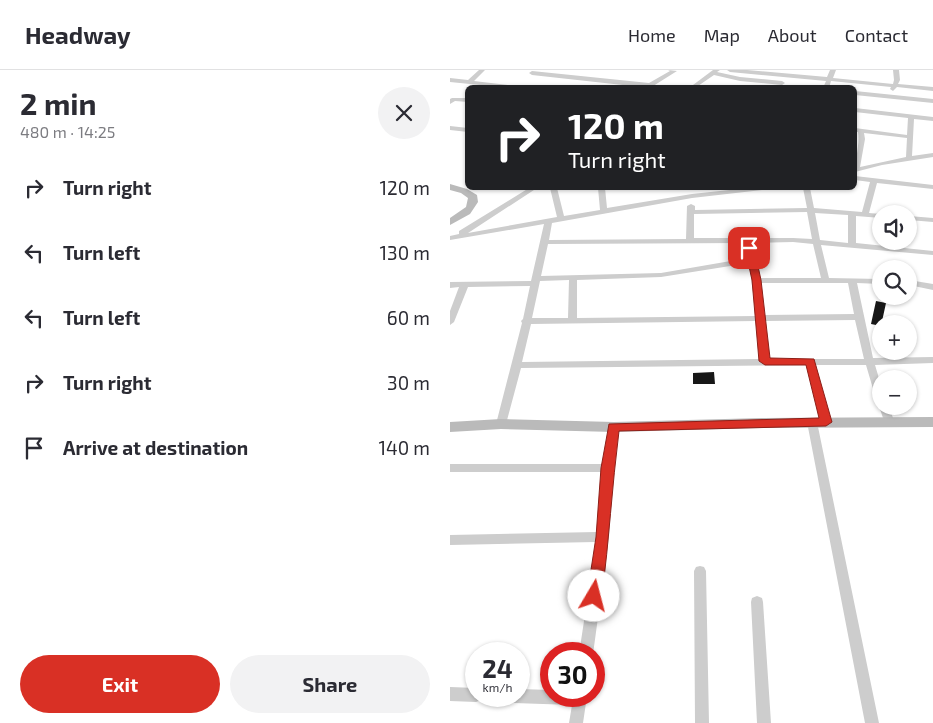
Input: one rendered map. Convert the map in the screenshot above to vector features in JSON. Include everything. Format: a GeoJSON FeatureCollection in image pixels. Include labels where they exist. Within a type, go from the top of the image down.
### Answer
{"type":"FeatureCollection","features":[{"type":"Feature","properties":{"kind":"street"},"geometry":{"type":"LineString","coordinates":[[470,82],[482,70]]}},
{"type":"Feature","properties":{"kind":"street"},"geometry":{"type":"LineString","coordinates":[[565,76],[571,70]]}},
{"type":"Feature","properties":{"kind":"street"},"geometry":{"type":"LineString","coordinates":[[649,85],[674,71],[670,70]]}},
{"type":"Feature","properties":{"kind":"street"},"geometry":{"type":"LineString","coordinates":[[730,70],[933,89]]}},
{"type":"Feature","properties":{"kind":"street"},"geometry":{"type":"LineString","coordinates":[[827,85],[833,70]]}},
{"type":"Feature","properties":{"kind":"street"},"geometry":{"type":"LineString","coordinates":[[889,96],[897,80],[896,70]]}},
{"type":"Feature","properties":{"kind":"street"},"geometry":{"type":"LineString","coordinates":[[514,85],[534,72],[639,85]]}},
{"type":"Feature","properties":{"kind":"street"},"geometry":{"type":"LineString","coordinates":[[696,85],[715,72],[740,79],[781,85],[786,75]]}},
{"type":"Feature","properties":{"kind":"street"},"geometry":{"type":"LineString","coordinates":[[737,85],[740,79]]}},
{"type":"Feature","properties":{"kind":"street"},"geometry":{"type":"LineString","coordinates":[[450,80],[502,85]]}},
{"type":"Feature","properties":{"kind":"street"},"geometry":{"type":"LineString","coordinates":[[915,99],[916,88]]}},
{"type":"Feature","properties":{"kind":"street"},"geometry":{"type":"LineString","coordinates":[[857,93],[933,101]]}},
{"type":"Feature","properties":{"kind":"street"},"geometry":{"type":"LineString","coordinates":[[451,100],[465,100]]}},
{"type":"Feature","properties":{"kind":"street"},"geometry":{"type":"LineString","coordinates":[[857,110],[933,119]]}},
{"type":"Feature","properties":{"kind":"street"},"geometry":{"type":"LineString","coordinates":[[909,158],[911,117]]}},
{"type":"Feature","properties":{"kind":"street"},"geometry":{"type":"LineString","coordinates":[[450,128],[465,129]]}},
{"type":"Feature","properties":{"kind":"street"},"geometry":{"type":"LineString","coordinates":[[858,130],[910,137]]}},
{"type":"Feature","properties":{"kind":"street"},"geometry":{"type":"LineString","coordinates":[[857,165],[862,139],[858,130]]}},
{"type":"Feature","properties":{"kind":"street"},"geometry":{"type":"LineString","coordinates":[[857,170],[933,154]]}},
{"type":"Feature","properties":{"kind":"street"},"geometry":{"type":"LineString","coordinates":[[857,178],[933,187]]}},
{"type":"Feature","properties":{"kind":"street"},"geometry":{"type":"LineString","coordinates":[[865,214],[874,180]]}},
{"type":"Feature","properties":{"kind":"street"},"geometry":{"type":"LineString","coordinates":[[450,187],[464,191],[473,197],[474,202],[464,214],[450,222]]}},
{"type":"Feature","properties":{"kind":"street"},"geometry":{"type":"LineString","coordinates":[[452,238],[530,190]]}},
{"type":"Feature","properties":{"kind":"street"},"geometry":{"type":"LineString","coordinates":[[554,190],[561,217]]}},
{"type":"Feature","properties":{"kind":"street"},"geometry":{"type":"LineString","coordinates":[[601,190],[604,210]]}},
{"type":"Feature","properties":{"kind":"street"},"geometry":{"type":"LineString","coordinates":[[452,238],[561,217],[692,196],[712,190]]}},
{"type":"Feature","properties":{"kind":"street"},"geometry":{"type":"LineString","coordinates":[[807,190],[825,279]]}},
{"type":"Feature","properties":{"kind":"street"},"geometry":{"type":"LineString","coordinates":[[690,240],[692,196]]}},
{"type":"Feature","properties":{"kind":"street"},"geometry":{"type":"LineString","coordinates":[[691,212],[810,210],[872,215]]}},
{"type":"Feature","properties":{"kind":"street"},"geometry":{"type":"LineString","coordinates":[[852,213],[852,244]]}},
{"type":"Feature","properties":{"kind":"street"},"geometry":{"type":"LineString","coordinates":[[484,218],[486,224],[497,229]]}},
{"type":"Feature","properties":{"kind":"street"},"geometry":{"type":"LineString","coordinates":[[917,219],[933,220]]}},
{"type":"Feature","properties":{"kind":"street"},"geometry":{"type":"LineString","coordinates":[[501,424],[517,365],[525,322],[545,242],[548,220]]}},
{"type":"Feature","properties":{"kind":"street"},"geometry":{"type":"LineString","coordinates":[[748,240],[756,280],[765,361]]}},
{"type":"Feature","properties":{"kind":"street"},"geometry":{"type":"LineString","coordinates":[[545,242],[748,240],[872,244]]}},
{"type":"Feature","properties":{"kind":"street"},"geometry":{"type":"LineString","coordinates":[[917,250],[933,253]]}},
{"type":"Feature","properties":{"kind":"street"},"geometry":{"type":"LineString","coordinates":[[450,285],[661,274],[752,260]]}},
{"type":"Feature","properties":{"kind":"street"},"geometry":{"type":"LineString","coordinates":[[572,320],[573,278]]}},
{"type":"Feature","properties":{"kind":"street"},"geometry":{"type":"LineString","coordinates":[[756,280],[872,281]]}},
{"type":"Feature","properties":{"kind":"street"},"geometry":{"type":"LineString","coordinates":[[852,280],[857,317],[872,373]]}},
{"type":"Feature","properties":{"kind":"street"},"geometry":{"type":"LineString","coordinates":[[450,322],[464,284]]}},
{"type":"Feature","properties":{"kind":"street"},"geometry":{"type":"LineString","coordinates":[[917,284],[933,287]]}},
{"type":"Feature","properties":{"kind":"street"},"geometry":{"type":"LineString","coordinates":[[525,322],[857,317]]}},
{"type":"Feature","properties":{"kind":"street"},"geometry":{"type":"LineString","coordinates":[[517,365],[608,362],[868,362],[933,360]]}},
{"type":"Feature","properties":{"kind":"street"},"geometry":{"type":"LineString","coordinates":[[810,362],[872,723]]}},
{"type":"Feature","properties":{"kind":"street"},"geometry":{"type":"LineString","coordinates":[[887,415],[889,421]]}},
{"type":"Feature","properties":{"kind":"street"},"geometry":{"type":"LineString","coordinates":[[450,427],[501,424],[614,427],[819,422],[933,422]]}},
{"type":"Feature","properties":{"kind":"street"},"geometry":{"type":"LineString","coordinates":[[588,642],[603,537],[608,468],[614,427]]}},
{"type":"Feature","properties":{"kind":"street"},"geometry":{"type":"LineString","coordinates":[[450,468],[608,468]]}},
{"type":"Feature","properties":{"kind":"street"},"geometry":{"type":"LineString","coordinates":[[450,540],[603,537]]}},
{"type":"Feature","properties":{"kind":"street"},"geometry":{"type":"LineString","coordinates":[[700,571],[702,723]]}},
{"type":"Feature","properties":{"kind":"street"},"geometry":{"type":"LineString","coordinates":[[757,602],[764,723]]}},
{"type":"Feature","properties":{"kind":"street"},"geometry":{"type":"LineString","coordinates":[[450,694],[465,695]]}},
{"type":"Feature","properties":{"kind":"street"},"geometry":{"type":"LineString","coordinates":[[576,723],[578,707]]}},
{"type":"Feature","properties":{"kind":"building"},"geometry":{"type":"Polygon","coordinates":[[[875,305],[886,305],[883,315],[873,315],[875,305]]]}},
{"type":"Feature","properties":{"kind":"building"},"geometry":{"type":"Polygon","coordinates":[[[714,372],[715,384],[693,384],[693,373],[714,372]]]}},
{"type":"Feature","properties":{"kind":"route"},"geometry":{"type":"LineString","coordinates":[[594,596],[603,537],[608,468],[614,427],[826,422],[810,362],[765,361],[756,280],[749,248]]}}]}
